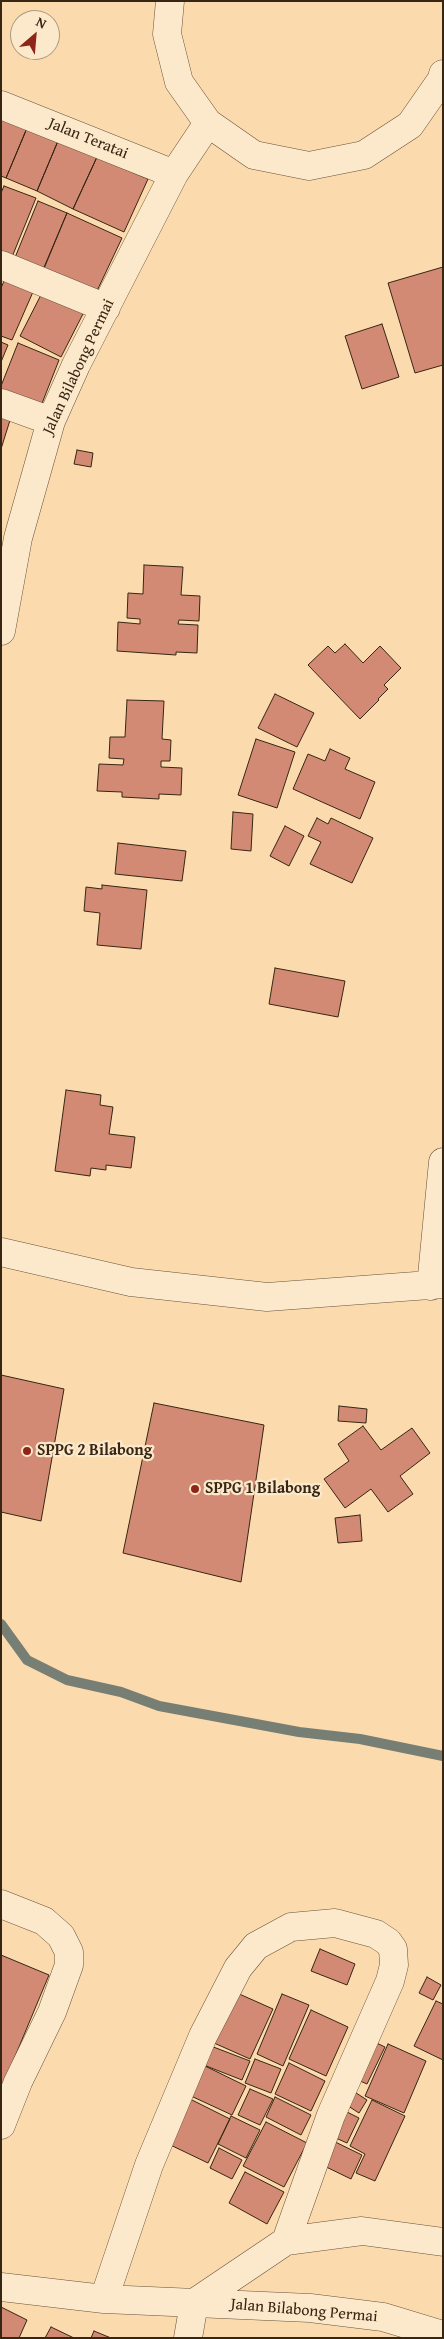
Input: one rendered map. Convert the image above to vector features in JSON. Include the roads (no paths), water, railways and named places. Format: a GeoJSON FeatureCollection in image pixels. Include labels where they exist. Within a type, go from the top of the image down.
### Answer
{"type":"FeatureCollection","features":[{"type":"Feature","properties":{"kind":"street"},"geometry":{"type":"LineString","coordinates":[[170,1],[167,34],[180,82],[208,123],[254,154],[309,166],[364,155],[410,125],[443,74]]}},
{"type":"Feature","properties":{"kind":"street","name":"Jalan Teratai"},"geometry":{"type":"LineString","coordinates":[[1,105],[174,174]]}},
{"type":"Feature","properties":{"kind":"street","name":"Jalan Bilabong Permai"},"geometry":{"type":"LineString","coordinates":[[1,632],[9,536],[51,421],[174,174],[208,123]]}},
{"type":"Feature","properties":{"kind":"street"},"geometry":{"type":"LineString","coordinates":[[1,265],[106,308]]}},
{"type":"Feature","properties":{"kind":"street"},"geometry":{"type":"LineString","coordinates":[[1,403],[51,421]]}},
{"type":"Feature","properties":{"kind":"street"},"geometry":{"type":"LineString","coordinates":[[1,1252],[131,1282],[267,1297],[437,1286],[443,1162]]}},
{"type":"Feature","properties":{"kind":"street"},"geometry":{"type":"LineString","coordinates":[[1,1904],[44,1921],[61,1936],[69,1952],[70,1965],[52,2012],[18,2082],[1,2125]]}},
{"type":"Feature","properties":{"kind":"street"},"geometry":{"type":"LineString","coordinates":[[104,2299],[149,2165],[202,2036],[238,1968],[256,1946],[291,1926],[335,1924],[376,1934],[388,1942],[393,1949],[394,1965],[390,1981],[331,2115],[286,2242]]}},
{"type":"Feature","properties":{"kind":"street","name":"Jalan Bilabong Permai"},"geometry":{"type":"LineString","coordinates":[[194,2303],[286,2242],[362,2231],[443,2242]]}},
{"type":"Feature","properties":{"kind":"street","name":"Jalan Bilabong Permai"},"geometry":{"type":"LineString","coordinates":[[1,2287],[104,2299],[310,2308],[379,2328],[443,2334]]}},
{"type":"Feature","properties":{"kind":"street"},"geometry":{"type":"LineString","coordinates":[[188,2338],[194,2303]]}},
{"type":"Feature","properties":{"kind":"waterway"},"geometry":{"type":"LineString","coordinates":[[1,1624],[27,1660],[67,1680],[121,1692],[159,1706],[299,1732],[360,1739],[443,1756]]}},
{"type":"Feature","properties":{"kind":"place","name":"SPPG 2 Bilabong"},"geometry":{"type":"Point","coordinates":[27,1451]}},
{"type":"Feature","properties":{"kind":"place","name":"SPPG 1 Bilabong"},"geometry":{"type":"Point","coordinates":[195,1489]}}]}
